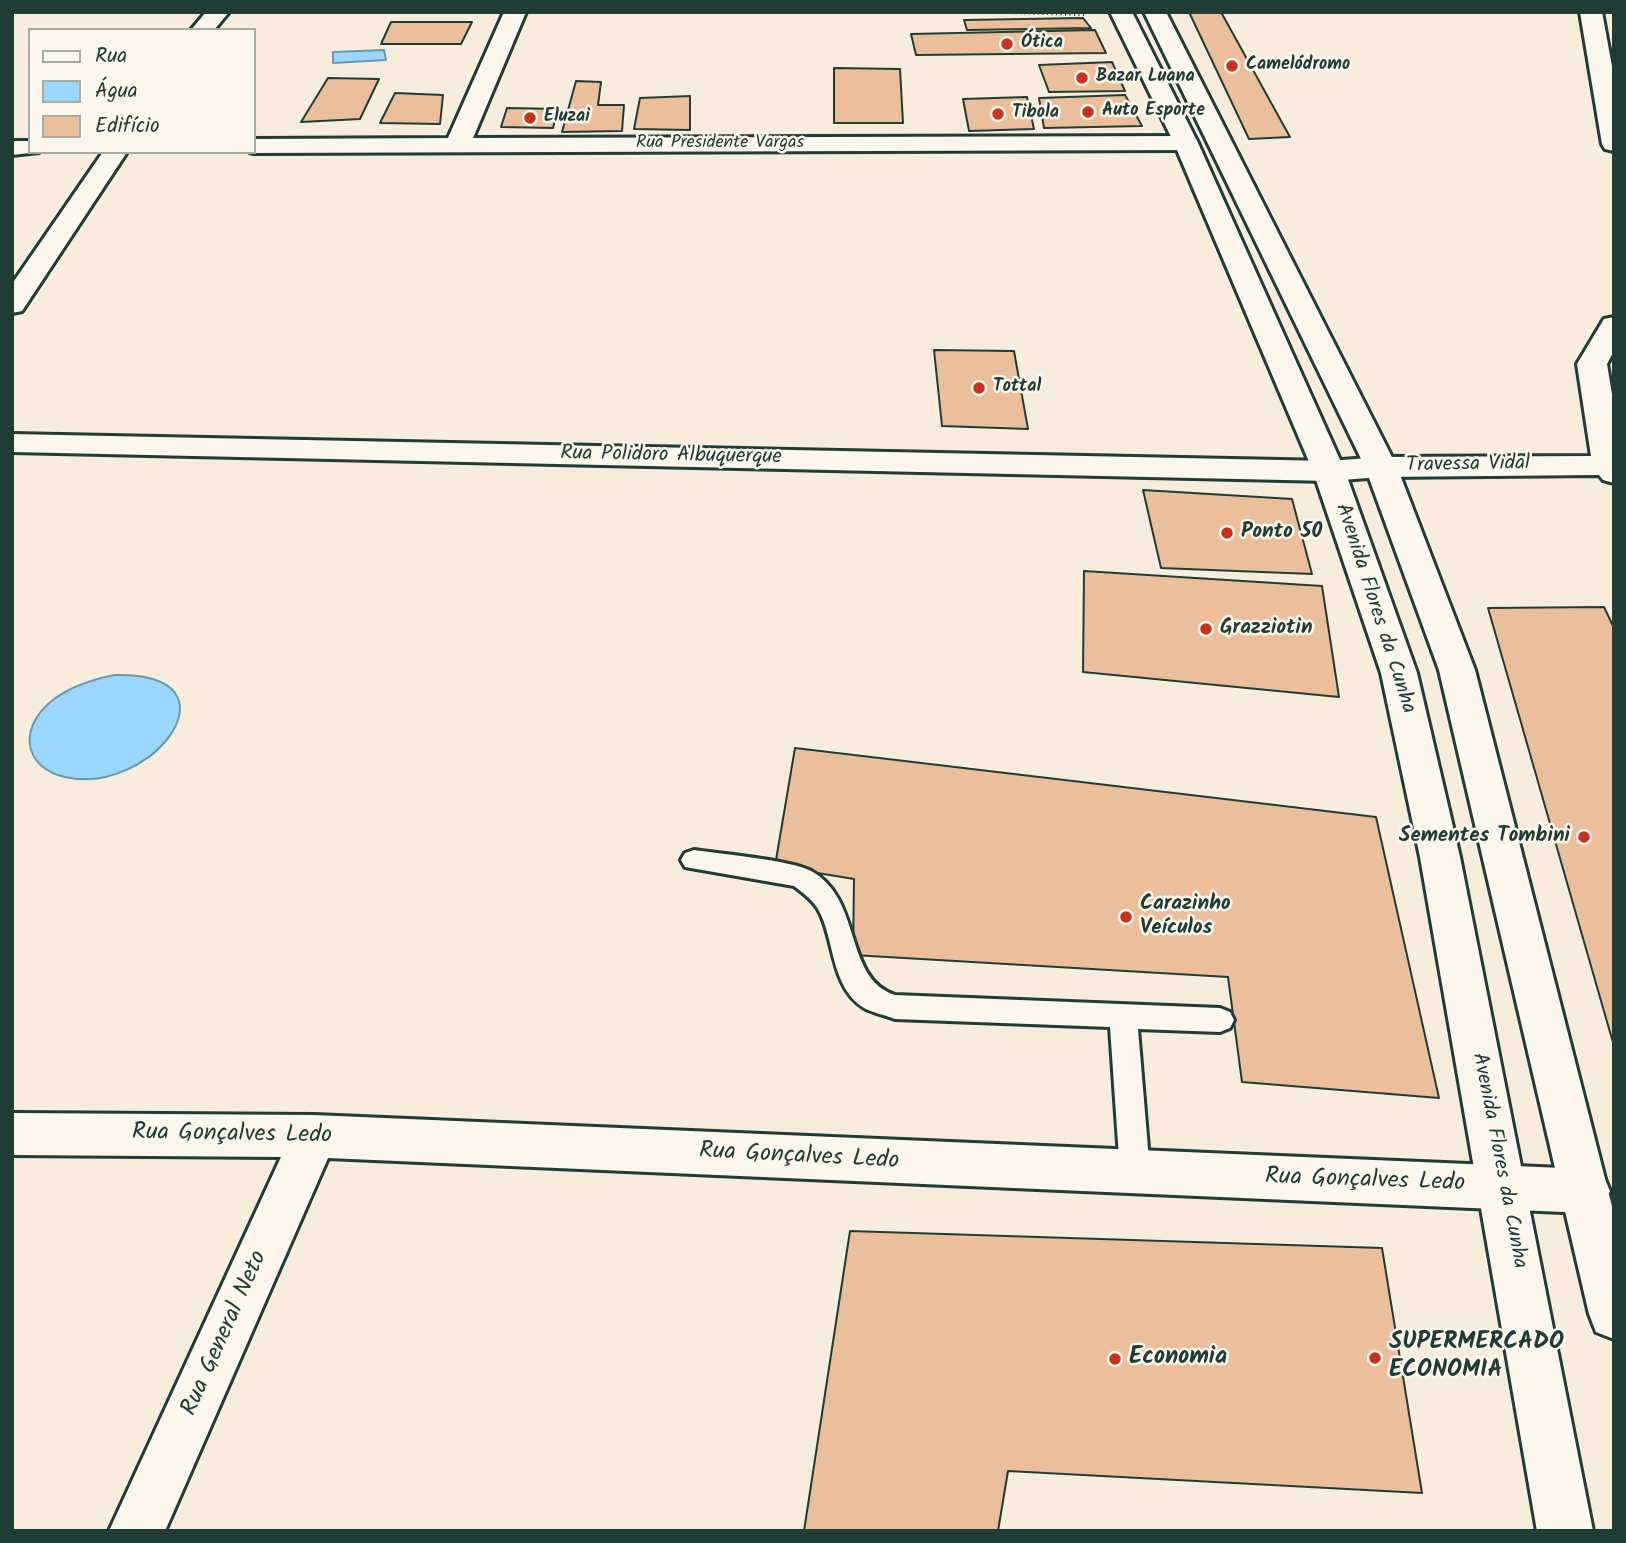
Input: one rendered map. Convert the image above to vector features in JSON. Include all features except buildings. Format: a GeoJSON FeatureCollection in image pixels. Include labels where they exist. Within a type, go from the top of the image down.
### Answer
{"type":"FeatureCollection","features":[{"type":"Feature","properties":{"kind":"street"},"geometry":{"type":"LineString","coordinates":[[204,28],[218,12]]}},
{"type":"Feature","properties":{"kind":"street"},"geometry":{"type":"LineString","coordinates":[[458,144],[515,12]]}},
{"type":"Feature","properties":{"kind":"street"},"geometry":{"type":"LineString","coordinates":[[1591,12],[1614,144]]}},
{"type":"Feature","properties":{"kind":"street"},"geometry":{"type":"LineString","coordinates":[[1133,13],[1381,467],[1457,670],[1614,1314]]}},
{"type":"Feature","properties":{"kind":"street","name":"Avenida Flores da Cunha"},"geometry":{"type":"LineString","coordinates":[[1133,13],[1186,143],[1329,471],[1399,673],[1440,857],[1565,1531]]}},
{"type":"Feature","properties":{"kind":"street","name":"Rua Presidente Vargas"},"geometry":{"type":"LineString","coordinates":[[256,146],[1186,143]]}},
{"type":"Feature","properties":{"kind":"street"},"geometry":{"type":"LineString","coordinates":[[12,305],[113,154]]}},
{"type":"Feature","properties":{"kind":"street"},"geometry":{"type":"LineString","coordinates":[[1611,469],[1592,364],[1614,325]]}},
{"type":"Feature","properties":{"kind":"street","name":"Rua Polidoro Albuquerque"},"geometry":{"type":"LineString","coordinates":[[12,443],[1329,471]]}},
{"type":"Feature","properties":{"kind":"street","name":"Travessa Vidal"},"geometry":{"type":"LineString","coordinates":[[1329,471],[1381,467],[1611,469]]}},
{"type":"Feature","properties":{"kind":"street","name":"Rua Gonçalves Ledo"},"geometry":{"type":"LineString","coordinates":[[12,1134],[314,1136],[1586,1191]]}},
{"type":"Feature","properties":{"kind":"street","name":"Rua General Neto"},"geometry":{"type":"LineString","coordinates":[[137,1531],[314,1136]]}},
{"type":"Feature","properties":{"kind":"lane"},"geometry":{"type":"LineString","coordinates":[[694,859],[800,877],[816,884],[828,898],[857,981],[871,998],[895,1007],[1220,1020]]}},
{"type":"Feature","properties":{"kind":"lane"},"geometry":{"type":"LineString","coordinates":[[1123,1016],[1135,1172]]}},
{"type":"Feature","properties":{"kind":"path"},"geometry":{"type":"LineString","coordinates":[[984,12],[1133,13]]}},
{"type":"Feature","properties":{"kind":"water"},"geometry":{"type":"Polygon","coordinates":[[[384,50],[386,60],[333,63],[333,52],[384,50]]]}},
{"type":"Feature","properties":{"kind":"water"},"geometry":{"type":"Polygon","coordinates":[[[114,675],[154,679],[175,692],[180,711],[172,732],[154,753],[128,769],[98,778],[65,777],[42,766],[35,758],[30,738],[38,716],[54,699],[70,689],[114,675]]]}},
{"type":"Feature","properties":{"kind":"place","name":"Ótica"},"geometry":{"type":"Point","coordinates":[1007,44]}},
{"type":"Feature","properties":{"kind":"place","name":"Camelódromo"},"geometry":{"type":"Point","coordinates":[1232,66]}},
{"type":"Feature","properties":{"kind":"place","name":"Bazar Luana"},"geometry":{"type":"Point","coordinates":[1082,78]}},
{"type":"Feature","properties":{"kind":"place","name":"Auto Esporte"},"geometry":{"type":"Point","coordinates":[1088,112]}},
{"type":"Feature","properties":{"kind":"place","name":"Tibola"},"geometry":{"type":"Point","coordinates":[998,114]}},
{"type":"Feature","properties":{"kind":"place","name":"Eluzai"},"geometry":{"type":"Point","coordinates":[530,118]}},
{"type":"Feature","properties":{"kind":"place","name":"Tottal"},"geometry":{"type":"Point","coordinates":[979,388]}},
{"type":"Feature","properties":{"kind":"place","name":"Ponto 50"},"geometry":{"type":"Point","coordinates":[1227,533]}},
{"type":"Feature","properties":{"kind":"place","name":"Grazziotin"},"geometry":{"type":"Point","coordinates":[1206,629]}},
{"type":"Feature","properties":{"kind":"place","name":"Sementes Tombini"},"geometry":{"type":"Point","coordinates":[1584,837]}},
{"type":"Feature","properties":{"kind":"place","name":"Carazinho Veículos"},"geometry":{"type":"Point","coordinates":[1126,917]}},
{"type":"Feature","properties":{"kind":"place","name":"SUPERMERCADO ECONOMIA"},"geometry":{"type":"Point","coordinates":[1375,1358]}},
{"type":"Feature","properties":{"kind":"place","name":"Economia"},"geometry":{"type":"Point","coordinates":[1115,1359]}}]}
